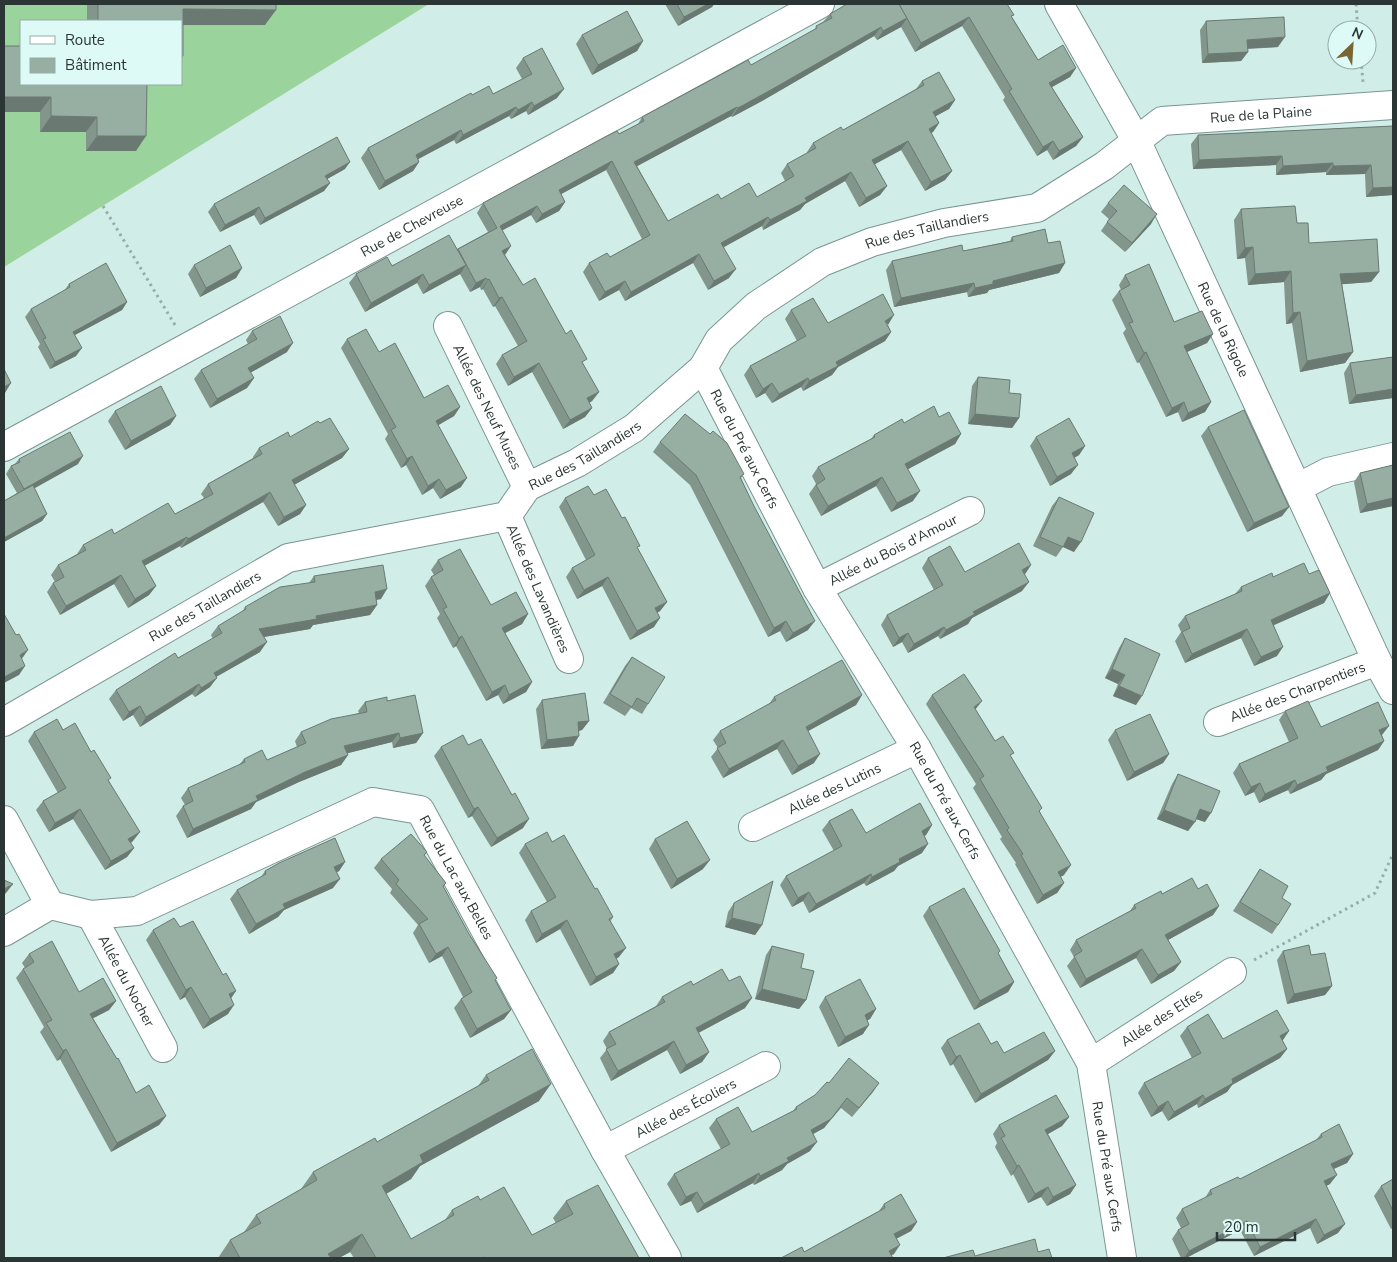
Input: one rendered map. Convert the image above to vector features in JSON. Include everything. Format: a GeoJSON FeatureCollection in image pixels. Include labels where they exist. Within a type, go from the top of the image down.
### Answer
{"type":"FeatureCollection","features":[{"type":"Feature","properties":{"kind":"street","name":"Rue de Chevreuse"},"geometry":{"type":"LineString","coordinates":[[4,447],[820,4]]}},
{"type":"Feature","properties":{"kind":"street","name":"Rue de la Rigole"},"geometry":{"type":"LineString","coordinates":[[1058,4],[1136,140],[1296,488],[1377,661],[1393,690]]}},
{"type":"Feature","properties":{"kind":"street","name":"Rue de la Plaine"},"geometry":{"type":"LineString","coordinates":[[1136,140],[1162,121],[1393,106]]}},
{"type":"Feature","properties":{"kind":"street","name":"Rue des Taillandiers"},"geometry":{"type":"LineString","coordinates":[[4,722],[288,558],[507,516],[527,487],[577,463],[634,428],[703,368],[719,340],[756,306],[822,262],[872,242],[944,223],[1037,208],[1104,166],[1136,140]]}},
{"type":"Feature","properties":{"kind":"street","name":"Allée des Neuf Muses"},"geometry":{"type":"LineString","coordinates":[[448,326],[527,487]]}},
{"type":"Feature","properties":{"kind":"street","name":"Rue du Pré aux Cerfs"},"geometry":{"type":"LineString","coordinates":[[703,368],[817,588],[917,749],[1092,1063],[1122,1258]]}},
{"type":"Feature","properties":{"kind":"street"},"geometry":{"type":"LineString","coordinates":[[1296,488],[1328,472],[1393,457]]}},
{"type":"Feature","properties":{"kind":"street","name":"Allée du Bois d'Amour"},"geometry":{"type":"LineString","coordinates":[[817,588],[970,511]]}},
{"type":"Feature","properties":{"kind":"street","name":"Allée des Lavandières"},"geometry":{"type":"LineString","coordinates":[[507,516],[569,659]]}},
{"type":"Feature","properties":{"kind":"street","name":"Allée des Charpentiers"},"geometry":{"type":"LineString","coordinates":[[1218,722],[1377,661]]}},
{"type":"Feature","properties":{"kind":"street","name":"Allée des Lutins"},"geometry":{"type":"LineString","coordinates":[[752,827],[917,749]]}},
{"type":"Feature","properties":{"kind":"street","name":"Rue du Lac aux Belles"},"geometry":{"type":"LineString","coordinates":[[50,905],[90,915],[137,911],[372,802],[420,810],[605,1150],[667,1258]]}},
{"type":"Feature","properties":{"kind":"street"},"geometry":{"type":"LineString","coordinates":[[4,820],[50,905],[4,932]]}},
{"type":"Feature","properties":{"kind":"street","name":"Allée du Nocher"},"geometry":{"type":"LineString","coordinates":[[90,915],[164,1048]]}},
{"type":"Feature","properties":{"kind":"street","name":"Allée des Elfes"},"geometry":{"type":"LineString","coordinates":[[1092,1063],[1232,972]]}},
{"type":"Feature","properties":{"kind":"street","name":"Allée des Écoliers"},"geometry":{"type":"LineString","coordinates":[[605,1150],[766,1066]]}},
{"type":"Feature","properties":{"kind":"path"},"geometry":{"type":"LineString","coordinates":[[1356,4],[1357,20]]}},
{"type":"Feature","properties":{"kind":"path"},"geometry":{"type":"LineString","coordinates":[[103,206],[188,347]]}},
{"type":"Feature","properties":{"kind":"path"},"geometry":{"type":"LineString","coordinates":[[1232,972],[1374,894],[1393,854]]}},
{"type":"Feature","properties":{"kind":"green space"},"geometry":{"type":"Polygon","coordinates":[[[4,4],[429,4],[4,267],[4,4]]]}},
{"type":"Feature","properties":{"kind":"building"},"geometry":{"type":"Polygon","coordinates":[[[98,4],[276,4],[276,10],[183,9],[183,56],[182,20],[98,20],[98,4]]]}},
{"type":"Feature","properties":{"kind":"building"},"geometry":{"type":"Polygon","coordinates":[[[677,4],[708,4],[684,17],[677,4]]]}},
{"type":"Feature","properties":{"kind":"building"},"geometry":{"type":"Polygon","coordinates":[[[847,4],[899,4],[907,18],[883,31],[881,27],[738,108],[634,162],[668,221],[718,194],[721,199],[749,183],[757,197],[794,176],[787,164],[816,148],[813,143],[841,127],[843,130],[924,85],[922,81],[939,72],[955,100],[933,112],[939,123],[929,129],[952,171],[931,182],[908,141],[872,160],[887,186],[866,198],[851,172],[805,198],[807,201],[770,220],[768,217],[721,243],[736,269],[714,281],[699,254],[631,292],[625,281],[605,292],[589,263],[607,253],[610,257],[650,235],[612,161],[559,190],[565,202],[542,214],[537,206],[500,226],[511,246],[502,251],[523,285],[535,278],[566,334],[571,330],[587,359],[582,362],[599,392],[587,398],[592,408],[570,420],[539,363],[514,377],[502,355],[527,341],[502,297],[499,298],[489,279],[486,278],[476,283],[458,249],[497,228],[483,203],[605,137],[617,131],[619,134],[644,121],[642,117],[748,60],[751,65],[817,28],[816,26],[832,18],[830,14],[847,4]]]}},
{"type":"Feature","properties":{"kind":"building"},"geometry":{"type":"Polygon","coordinates":[[[899,4],[1007,4],[1014,15],[1011,16],[1038,60],[1063,45],[1076,68],[1049,83],[1083,137],[1059,151],[1053,141],[1043,147],[1009,91],[1012,89],[969,17],[921,43],[899,4]]]}},
{"type":"Feature","properties":{"kind":"building"},"geometry":{"type":"Polygon","coordinates":[[[627,11],[643,41],[598,65],[582,35],[627,11]]]}},
{"type":"Feature","properties":{"kind":"building"},"geometry":{"type":"Polygon","coordinates":[[[1284,17],[1285,37],[1247,40],[1248,52],[1208,54],[1206,21],[1284,17]]]}},
{"type":"Feature","properties":{"kind":"building"},"geometry":{"type":"Polygon","coordinates":[[[4,46],[20,46],[20,85],[147,85],[146,136],[97,136],[97,117],[51,116],[51,97],[4,97],[4,46]]]}},
{"type":"Feature","properties":{"kind":"building"},"geometry":{"type":"Polygon","coordinates":[[[542,48],[564,89],[534,106],[532,102],[518,110],[516,107],[463,135],[461,130],[416,155],[419,162],[385,181],[368,148],[471,93],[472,95],[489,86],[493,94],[532,74],[523,58],[542,48]]]}},
{"type":"Feature","properties":{"kind":"building"},"geometry":{"type":"Polygon","coordinates":[[[1393,126],[1393,187],[1373,188],[1371,165],[1333,166],[1333,163],[1283,166],[1282,156],[1199,160],[1198,135],[1393,126]]]}},
{"type":"Feature","properties":{"kind":"building"},"geometry":{"type":"Polygon","coordinates":[[[337,137],[350,162],[325,176],[330,183],[265,218],[259,207],[225,225],[214,204],[337,137]]]}},
{"type":"Feature","properties":{"kind":"building"},"geometry":{"type":"Polygon","coordinates":[[[1124,185],[1157,214],[1132,243],[1107,222],[1117,211],[1108,203],[1124,185]]]}},
{"type":"Feature","properties":{"kind":"building"},"geometry":{"type":"Polygon","coordinates":[[[1295,206],[1297,223],[1308,223],[1309,243],[1377,239],[1379,272],[1340,274],[1353,352],[1307,361],[1300,312],[1293,313],[1291,271],[1255,274],[1253,247],[1245,248],[1241,209],[1295,206]]]}},
{"type":"Feature","properties":{"kind":"building"},"geometry":{"type":"Polygon","coordinates":[[[1045,229],[1048,243],[1060,241],[1065,263],[993,281],[993,284],[975,288],[974,283],[901,298],[892,261],[962,245],[963,251],[1013,241],[1012,237],[1045,229]]]}},
{"type":"Feature","properties":{"kind":"building"},"geometry":{"type":"Polygon","coordinates":[[[449,235],[466,265],[429,285],[423,274],[371,303],[356,274],[387,257],[392,266],[449,235]]]}},
{"type":"Feature","properties":{"kind":"building"},"geometry":{"type":"Polygon","coordinates":[[[230,245],[242,268],[206,288],[194,265],[230,245]]]}},
{"type":"Feature","properties":{"kind":"building"},"geometry":{"type":"Polygon","coordinates":[[[106,263],[127,302],[73,332],[82,348],[55,362],[43,339],[46,338],[31,309],[70,287],[69,284],[106,263]]]}},
{"type":"Feature","properties":{"kind":"building"},"geometry":{"type":"Polygon","coordinates":[[[1149,264],[1174,322],[1202,311],[1213,334],[1184,346],[1211,402],[1188,413],[1184,402],[1172,408],[1146,352],[1144,353],[1129,323],[1133,322],[1119,291],[1130,285],[1125,275],[1149,264]]]}},
{"type":"Feature","properties":{"kind":"building"},"geometry":{"type":"Polygon","coordinates":[[[883,294],[894,315],[885,321],[891,332],[836,362],[838,366],[809,381],[808,378],[779,394],[772,383],[763,389],[750,366],[806,336],[791,310],[813,298],[828,323],[883,294]]]}},
{"type":"Feature","properties":{"kind":"building"},"geometry":{"type":"Polygon","coordinates":[[[280,316],[293,343],[248,368],[254,378],[217,399],[201,370],[257,339],[252,331],[280,316]]]}},
{"type":"Feature","properties":{"kind":"building"},"geometry":{"type":"Polygon","coordinates":[[[366,329],[379,352],[395,343],[424,398],[448,385],[460,407],[436,421],[467,478],[446,490],[439,479],[428,486],[412,456],[407,459],[391,430],[396,427],[347,339],[366,329]]]}},
{"type":"Feature","properties":{"kind":"building"},"geometry":{"type":"Polygon","coordinates":[[[1393,357],[1393,389],[1356,395],[1350,363],[1393,357]]]}},
{"type":"Feature","properties":{"kind":"building"},"geometry":{"type":"Polygon","coordinates":[[[4,369],[11,383],[4,387],[4,369]]]}},
{"type":"Feature","properties":{"kind":"building"},"geometry":{"type":"Polygon","coordinates":[[[978,377],[1010,380],[1009,393],[1021,394],[1019,418],[975,414],[978,377]]]}},
{"type":"Feature","properties":{"kind":"building"},"geometry":{"type":"Polygon","coordinates":[[[161,386],[176,416],[131,441],[115,411],[161,386]]]}},
{"type":"Feature","properties":{"kind":"building"},"geometry":{"type":"Polygon","coordinates":[[[934,406],[939,417],[949,412],[961,434],[905,464],[920,491],[897,503],[882,477],[828,506],[816,485],[825,479],[818,467],[875,437],[874,435],[902,419],[904,423],[934,406]]]}},
{"type":"Feature","properties":{"kind":"building"},"geometry":{"type":"Polygon","coordinates":[[[1244,410],[1289,507],[1254,523],[1208,427],[1244,410]]]}},
{"type":"Feature","properties":{"kind":"building"},"geometry":{"type":"Polygon","coordinates":[[[685,414],[710,434],[713,431],[727,443],[744,474],[740,477],[754,506],[815,621],[793,633],[786,621],[774,628],[696,475],[660,442],[685,414]]]}},
{"type":"Feature","properties":{"kind":"building"},"geometry":{"type":"Polygon","coordinates":[[[330,418],[349,449],[292,480],[306,505],[284,517],[270,492],[188,539],[187,537],[142,561],[156,586],[135,599],[121,575],[66,606],[53,583],[64,577],[58,565],[86,550],[83,545],[112,529],[114,534],[168,503],[175,514],[213,494],[208,484],[262,454],[259,448],[288,432],[290,437],[318,421],[320,423],[330,418]]]}},
{"type":"Feature","properties":{"kind":"building"},"geometry":{"type":"Polygon","coordinates":[[[1069,418],[1085,446],[1072,453],[1078,465],[1057,477],[1036,437],[1069,418]]]}},
{"type":"Feature","properties":{"kind":"building"},"geometry":{"type":"Polygon","coordinates":[[[70,432],[83,456],[24,489],[11,466],[20,462],[19,459],[70,432]]]}},
{"type":"Feature","properties":{"kind":"building"},"geometry":{"type":"Polygon","coordinates":[[[1393,465],[1393,498],[1367,504],[1360,473],[1393,465]]]}},
{"type":"Feature","properties":{"kind":"building"},"geometry":{"type":"Polygon","coordinates":[[[33,485],[47,514],[4,538],[4,501],[33,485]]]}},
{"type":"Feature","properties":{"kind":"building"},"geometry":{"type":"Polygon","coordinates":[[[588,486],[594,495],[606,489],[622,518],[625,517],[640,546],[637,547],[667,602],[655,608],[660,618],[637,631],[608,577],[584,590],[572,568],[595,555],[565,498],[588,486]]]}},
{"type":"Feature","properties":{"kind":"building"},"geometry":{"type":"Polygon","coordinates":[[[1059,497],[1094,513],[1081,542],[1068,537],[1063,547],[1040,537],[1059,497]]]}},
{"type":"Feature","properties":{"kind":"building"},"geometry":{"type":"Polygon","coordinates":[[[1019,543],[1031,565],[1022,570],[1029,582],[973,612],[975,614],[946,630],[944,627],[914,644],[908,633],[899,638],[887,615],[943,585],[928,558],[950,546],[965,572],[1019,543]]]}},
{"type":"Feature","properties":{"kind":"building"},"geometry":{"type":"Polygon","coordinates":[[[460,549],[491,605],[516,592],[528,614],[502,628],[532,682],[509,695],[505,685],[492,692],[462,636],[459,638],[443,609],[447,607],[431,577],[443,570],[438,560],[460,549]]]}},
{"type":"Feature","properties":{"kind":"building"},"geometry":{"type":"Polygon","coordinates":[[[1304,563],[1309,574],[1319,570],[1330,593],[1271,620],[1283,647],[1261,657],[1247,629],[1192,654],[1182,632],[1190,628],[1185,616],[1242,591],[1241,587],[1272,573],[1273,577],[1304,563]]]}},
{"type":"Feature","properties":{"kind":"building"},"geometry":{"type":"Polygon","coordinates":[[[383,565],[387,589],[375,592],[377,605],[316,616],[317,619],[259,629],[267,642],[214,673],[217,678],[201,688],[199,684],[146,717],[140,706],[129,712],[116,690],[175,653],[178,658],[222,633],[218,626],[246,609],[245,607],[280,587],[315,582],[314,576],[383,565]]]}},
{"type":"Feature","properties":{"kind":"building"},"geometry":{"type":"Polygon","coordinates":[[[4,614],[16,635],[19,634],[28,650],[20,655],[25,666],[4,677],[4,614]]]}},
{"type":"Feature","properties":{"kind":"building"},"geometry":{"type":"Polygon","coordinates":[[[1125,638],[1160,654],[1142,696],[1119,686],[1125,675],[1112,669],[1125,638]]]}},
{"type":"Feature","properties":{"kind":"building"},"geometry":{"type":"Polygon","coordinates":[[[632,657],[665,677],[648,704],[637,698],[632,707],[610,694],[632,657]]]}},
{"type":"Feature","properties":{"kind":"building"},"geometry":{"type":"Polygon","coordinates":[[[842,660],[862,695],[806,727],[820,754],[798,766],[783,740],[729,769],[717,748],[726,743],[720,731],[776,700],[774,697],[842,660]]]}},
{"type":"Feature","properties":{"kind":"building"},"geometry":{"type":"Polygon","coordinates":[[[964,674],[982,701],[974,707],[995,741],[1003,736],[1014,753],[1010,755],[1042,808],[1039,811],[1071,865],[1058,872],[1064,883],[1043,895],[1021,855],[1023,854],[1007,830],[1009,828],[980,779],[984,776],[932,695],[964,674]]]}},
{"type":"Feature","properties":{"kind":"building"},"geometry":{"type":"Polygon","coordinates":[[[585,693],[589,721],[578,722],[579,736],[547,740],[542,700],[585,693]]]}},
{"type":"Feature","properties":{"kind":"building"},"geometry":{"type":"Polygon","coordinates":[[[415,695],[423,733],[400,738],[399,733],[344,746],[348,755],[305,772],[256,796],[258,800],[193,829],[183,806],[193,801],[188,788],[245,762],[244,759],[262,750],[267,760],[306,743],[301,732],[331,719],[367,712],[365,702],[387,697],[387,701],[415,695]]]}},
{"type":"Feature","properties":{"kind":"building"},"geometry":{"type":"Polygon","coordinates":[[[1308,701],[1321,727],[1378,702],[1389,726],[1379,730],[1384,741],[1326,767],[1328,771],[1297,785],[1295,780],[1265,794],[1260,783],[1251,787],[1239,764],[1298,738],[1285,711],[1308,701]]]}},
{"type":"Feature","properties":{"kind":"building"},"geometry":{"type":"Polygon","coordinates":[[[1150,714],[1169,754],[1134,772],[1115,730],[1150,714]]]}},
{"type":"Feature","properties":{"kind":"building"},"geometry":{"type":"Polygon","coordinates":[[[57,719],[63,730],[75,723],[91,752],[94,750],[111,778],[108,780],[140,832],[128,839],[134,848],[111,861],[80,809],[55,823],[43,801],[66,788],[34,732],[57,719]]]}},
{"type":"Feature","properties":{"kind":"building"},"geometry":{"type":"Polygon","coordinates":[[[463,735],[468,745],[481,739],[512,795],[515,793],[529,819],[497,838],[478,807],[474,809],[441,747],[463,735]]]}},
{"type":"Feature","properties":{"kind":"building"},"geometry":{"type":"Polygon","coordinates":[[[1178,774],[1220,791],[1211,813],[1200,809],[1195,822],[1164,810],[1178,774]]]}},
{"type":"Feature","properties":{"kind":"building"},"geometry":{"type":"Polygon","coordinates":[[[920,803],[932,825],[922,831],[928,844],[899,859],[900,862],[872,877],[871,874],[816,904],[809,892],[798,898],[786,876],[842,846],[829,821],[852,809],[866,833],[920,803]]]}},
{"type":"Feature","properties":{"kind":"building"},"geometry":{"type":"Polygon","coordinates":[[[687,821],[710,860],[677,879],[655,839],[687,821]]]}},
{"type":"Feature","properties":{"kind":"building"},"geometry":{"type":"Polygon","coordinates":[[[547,832],[552,842],[564,835],[613,917],[609,919],[626,948],[614,954],[619,964],[596,977],[567,920],[542,934],[531,911],[556,897],[525,844],[547,832]]]}},
{"type":"Feature","properties":{"kind":"building"},"geometry":{"type":"Polygon","coordinates":[[[411,834],[427,852],[424,855],[446,883],[443,886],[469,934],[497,978],[495,980],[511,1010],[477,1029],[461,999],[472,992],[448,947],[436,954],[419,924],[428,919],[396,884],[399,880],[381,859],[411,834]]]}},
{"type":"Feature","properties":{"kind":"building"},"geometry":{"type":"Polygon","coordinates":[[[335,838],[345,862],[334,867],[340,879],[283,904],[285,908],[256,924],[237,890],[266,874],[265,871],[279,863],[335,838]]]}},
{"type":"Feature","properties":{"kind":"building"},"geometry":{"type":"Polygon","coordinates":[[[1260,869],[1288,886],[1282,898],[1291,904],[1278,925],[1240,902],[1260,869]]]}},
{"type":"Feature","properties":{"kind":"building"},"geometry":{"type":"Polygon","coordinates":[[[1192,878],[1198,889],[1207,884],[1219,906],[1165,935],[1181,962],[1158,975],[1142,949],[1086,979],[1074,956],[1082,951],[1076,940],[1136,908],[1134,905],[1161,891],[1162,894],[1192,878]]]}},
{"type":"Feature","properties":{"kind":"building"},"geometry":{"type":"Polygon","coordinates":[[[4,880],[13,884],[4,889],[4,880]]]}},
{"type":"Feature","properties":{"kind":"building"},"geometry":{"type":"Polygon","coordinates":[[[773,881],[762,925],[732,918],[734,903],[773,881]]]}},
{"type":"Feature","properties":{"kind":"building"},"geometry":{"type":"Polygon","coordinates":[[[964,888],[1000,951],[998,953],[1014,982],[980,1001],[929,907],[964,888]]]}},
{"type":"Feature","properties":{"kind":"building"},"geometry":{"type":"Polygon","coordinates":[[[174,918],[180,927],[193,921],[223,975],[226,973],[236,991],[229,994],[234,1005],[210,1019],[191,987],[186,990],[153,930],[174,918]]]}},
{"type":"Feature","properties":{"kind":"building"},"geometry":{"type":"Polygon","coordinates":[[[52,941],[79,992],[103,978],[116,1001],[90,1014],[118,1058],[136,1093],[149,1085],[166,1116],[117,1143],[66,1049],[63,1051],[46,1023],[52,1020],[23,969],[34,962],[29,954],[52,941]]]}},
{"type":"Feature","properties":{"kind":"building"},"geometry":{"type":"Polygon","coordinates":[[[1309,945],[1311,955],[1325,953],[1332,986],[1294,994],[1283,951],[1309,945]]]}},
{"type":"Feature","properties":{"kind":"building"},"geometry":{"type":"Polygon","coordinates":[[[772,946],[804,954],[801,968],[814,971],[806,1000],[762,989],[772,946]]]}},
{"type":"Feature","properties":{"kind":"building"},"geometry":{"type":"Polygon","coordinates":[[[722,969],[729,981],[740,976],[752,998],[696,1028],[709,1052],[686,1065],[674,1041],[618,1071],[606,1049],[616,1044],[609,1032],[665,1002],[662,997],[691,981],[693,985],[722,969]]]}},
{"type":"Feature","properties":{"kind":"building"},"geometry":{"type":"Polygon","coordinates":[[[860,979],[876,1009],[865,1015],[869,1025],[845,1037],[825,997],[860,979]]]}},
{"type":"Feature","properties":{"kind":"building"},"geometry":{"type":"Polygon","coordinates":[[[1277,1010],[1289,1031],[1280,1036],[1287,1049],[1232,1079],[1233,1083],[1205,1099],[1203,1095],[1174,1112],[1168,1101],[1158,1107],[1144,1083],[1201,1053],[1187,1027],[1208,1014],[1223,1039],[1277,1010]]]}},
{"type":"Feature","properties":{"kind":"building"},"geometry":{"type":"Polygon","coordinates":[[[979,1023],[991,1044],[997,1041],[1004,1053],[1044,1032],[1055,1051],[981,1094],[960,1055],[956,1057],[947,1040],[979,1023]]]}},
{"type":"Feature","properties":{"kind":"building"},"geometry":{"type":"Polygon","coordinates":[[[532,1049],[551,1084],[420,1155],[423,1162],[382,1186],[411,1239],[454,1215],[452,1210],[478,1196],[480,1200],[504,1187],[532,1235],[573,1214],[566,1201],[598,1185],[639,1258],[376,1258],[362,1234],[328,1254],[331,1258],[240,1258],[230,1240],[261,1223],[256,1215],[317,1180],[313,1172],[375,1138],[377,1142],[489,1080],[486,1075],[532,1049]]]}},
{"type":"Feature","properties":{"kind":"building"},"geometry":{"type":"Polygon","coordinates":[[[849,1058],[879,1083],[859,1108],[847,1098],[831,1119],[811,1130],[817,1142],[787,1158],[789,1161],[760,1176],[759,1173],[704,1204],[697,1192],[686,1197],[674,1174],[730,1144],[716,1119],[738,1107],[752,1132],[797,1109],[796,1107],[815,1095],[827,1082],[829,1083],[849,1058]]]}},
{"type":"Feature","properties":{"kind":"building"},"geometry":{"type":"Polygon","coordinates":[[[1056,1095],[1069,1117],[1045,1130],[1076,1185],[1053,1197],[1048,1187],[1035,1194],[1001,1138],[1005,1136],[999,1125],[1056,1095]]]}},
{"type":"Feature","properties":{"kind":"building"},"geometry":{"type":"Polygon","coordinates":[[[1339,1124],[1353,1154],[1331,1164],[1337,1175],[1324,1181],[1345,1224],[1324,1235],[1316,1219],[1260,1247],[1247,1221],[1189,1251],[1178,1230],[1189,1224],[1182,1209],[1212,1194],[1210,1190],[1238,1177],[1240,1179],[1322,1137],[1321,1134],[1339,1124]]]}},
{"type":"Feature","properties":{"kind":"building"},"geometry":{"type":"Polygon","coordinates":[[[1393,1179],[1393,1211],[1381,1186],[1393,1179]]]}},
{"type":"Feature","properties":{"kind":"building"},"geometry":{"type":"Polygon","coordinates":[[[901,1194],[917,1222],[894,1234],[900,1245],[889,1251],[893,1258],[781,1258],[802,1247],[804,1252],[885,1208],[884,1204],[901,1194]]]}},
{"type":"Feature","properties":{"kind":"building"},"geometry":{"type":"Polygon","coordinates":[[[1035,1239],[1038,1252],[1049,1249],[1052,1258],[943,1258],[973,1250],[975,1256],[1035,1239]]]}}]}
